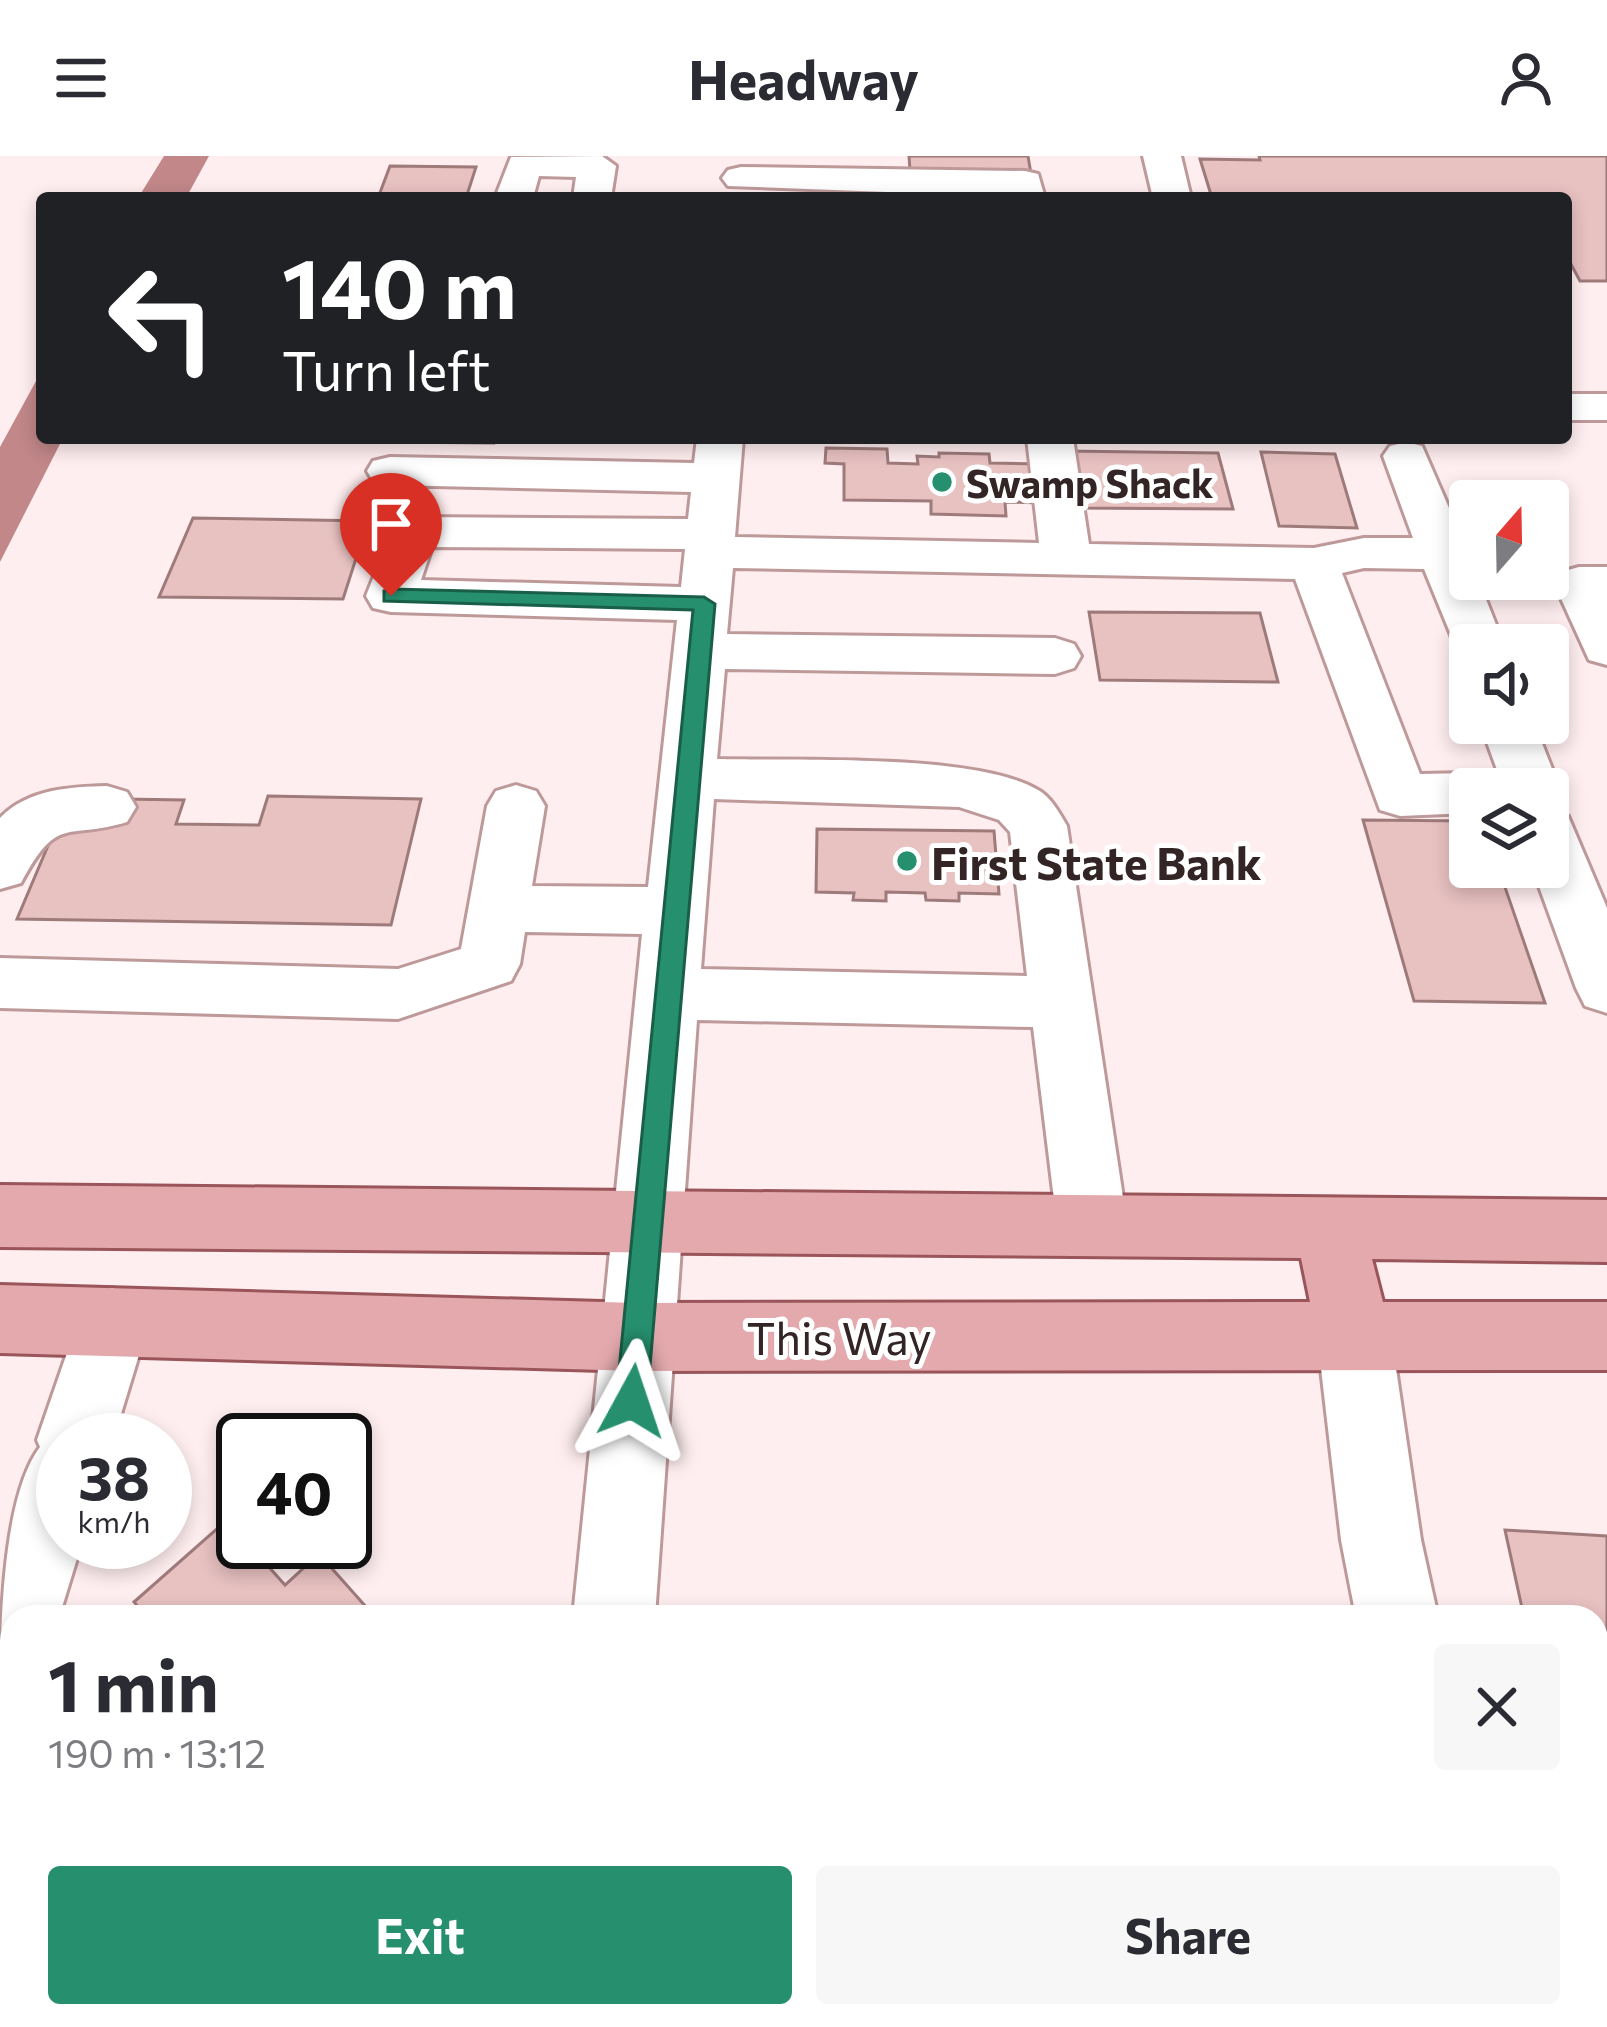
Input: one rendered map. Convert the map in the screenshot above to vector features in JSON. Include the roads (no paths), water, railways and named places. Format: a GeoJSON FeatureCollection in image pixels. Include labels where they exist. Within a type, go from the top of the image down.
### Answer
{"type":"FeatureCollection","features":[{"type":"Feature","properties":{"kind":"main road"},"geometry":{"type":"LineString","coordinates":[[0,1216],[1607,1231]]}},
{"type":"Feature","properties":{"kind":"main road"},"geometry":{"type":"LineString","coordinates":[[1329,1227],[1354,1334]]}},
{"type":"Feature","properties":{"kind":"main road","name":"This Way"},"geometry":{"type":"LineString","coordinates":[[0,1318],[638,1337],[1607,1336]]}},
{"type":"Feature","properties":{"kind":"street"},"geometry":{"type":"LineString","coordinates":[[1162,156],[1171,192]]}},
{"type":"Feature","properties":{"kind":"street"},"geometry":{"type":"LineString","coordinates":[[516,192],[524,165],[597,166],[593,192]]}},
{"type":"Feature","properties":{"kind":"street"},"geometry":{"type":"LineString","coordinates":[[741,177],[1025,182],[1026,192]]}},
{"type":"Feature","properties":{"kind":"street"},"geometry":{"type":"LineString","coordinates":[[1572,406],[1607,407]]}},
{"type":"Feature","properties":{"kind":"street"},"geometry":{"type":"LineString","coordinates":[[1050,444],[1054,614]]}},
{"type":"Feature","properties":{"kind":"street"},"geometry":{"type":"LineString","coordinates":[[390,471],[572,456],[710,543],[1054,614]]}},
{"type":"Feature","properties":{"kind":"street"},"geometry":{"type":"LineString","coordinates":[[1406,456],[1470,624]]}},
{"type":"Feature","properties":{"kind":"street"},"geometry":{"type":"LineString","coordinates":[[710,543],[391,596],[413,532],[710,543],[1054,614],[1364,554],[1444,554]]}},
{"type":"Feature","properties":{"kind":"street"},"geometry":{"type":"LineString","coordinates":[[615,1605],[710,543]]}},
{"type":"Feature","properties":{"kind":"street"},"geometry":{"type":"LineString","coordinates":[[1314,564],[1400,795],[1449,794]]}},
{"type":"Feature","properties":{"kind":"street"},"geometry":{"type":"LineString","coordinates":[[1607,583],[1579,583],[1607,648]]}},
{"type":"Feature","properties":{"kind":"street"},"geometry":{"type":"LineString","coordinates":[[688,778],[960,788],[1019,805],[1038,826],[1092,1224]]}},
{"type":"Feature","properties":{"kind":"street"},"geometry":{"type":"LineString","coordinates":[[0,982],[398,994],[489,964],[517,806]]}},
{"type":"Feature","properties":{"kind":"street"},"geometry":{"type":"LineString","coordinates":[[0,867],[19,827],[63,807],[107,807]]}},
{"type":"Feature","properties":{"kind":"street"},"geometry":{"type":"LineString","coordinates":[[1569,887],[1607,988]]}},
{"type":"Feature","properties":{"kind":"street"},"geometry":{"type":"LineString","coordinates":[[499,910],[675,911]]}},
{"type":"Feature","properties":{"kind":"street"},"geometry":{"type":"LineString","coordinates":[[667,994],[1062,1002]]}},
{"type":"Feature","properties":{"kind":"street"},"geometry":{"type":"LineString","coordinates":[[83,1413],[112,1322]]}},
{"type":"Feature","properties":{"kind":"street"},"geometry":{"type":"LineString","coordinates":[[1354,1334],[1381,1540],[1395,1605]]}},
{"type":"Feature","properties":{"kind":"street"},"geometry":{"type":"LineString","coordinates":[[22,1605],[36,1561]]}},
{"type":"Feature","properties":{"kind":"place","name":"Swamp Shack"},"geometry":{"type":"Point","coordinates":[942,482]}},
{"type":"Feature","properties":{"kind":"place","name":"First State Bank"},"geometry":{"type":"Point","coordinates":[907,861]}}]}
